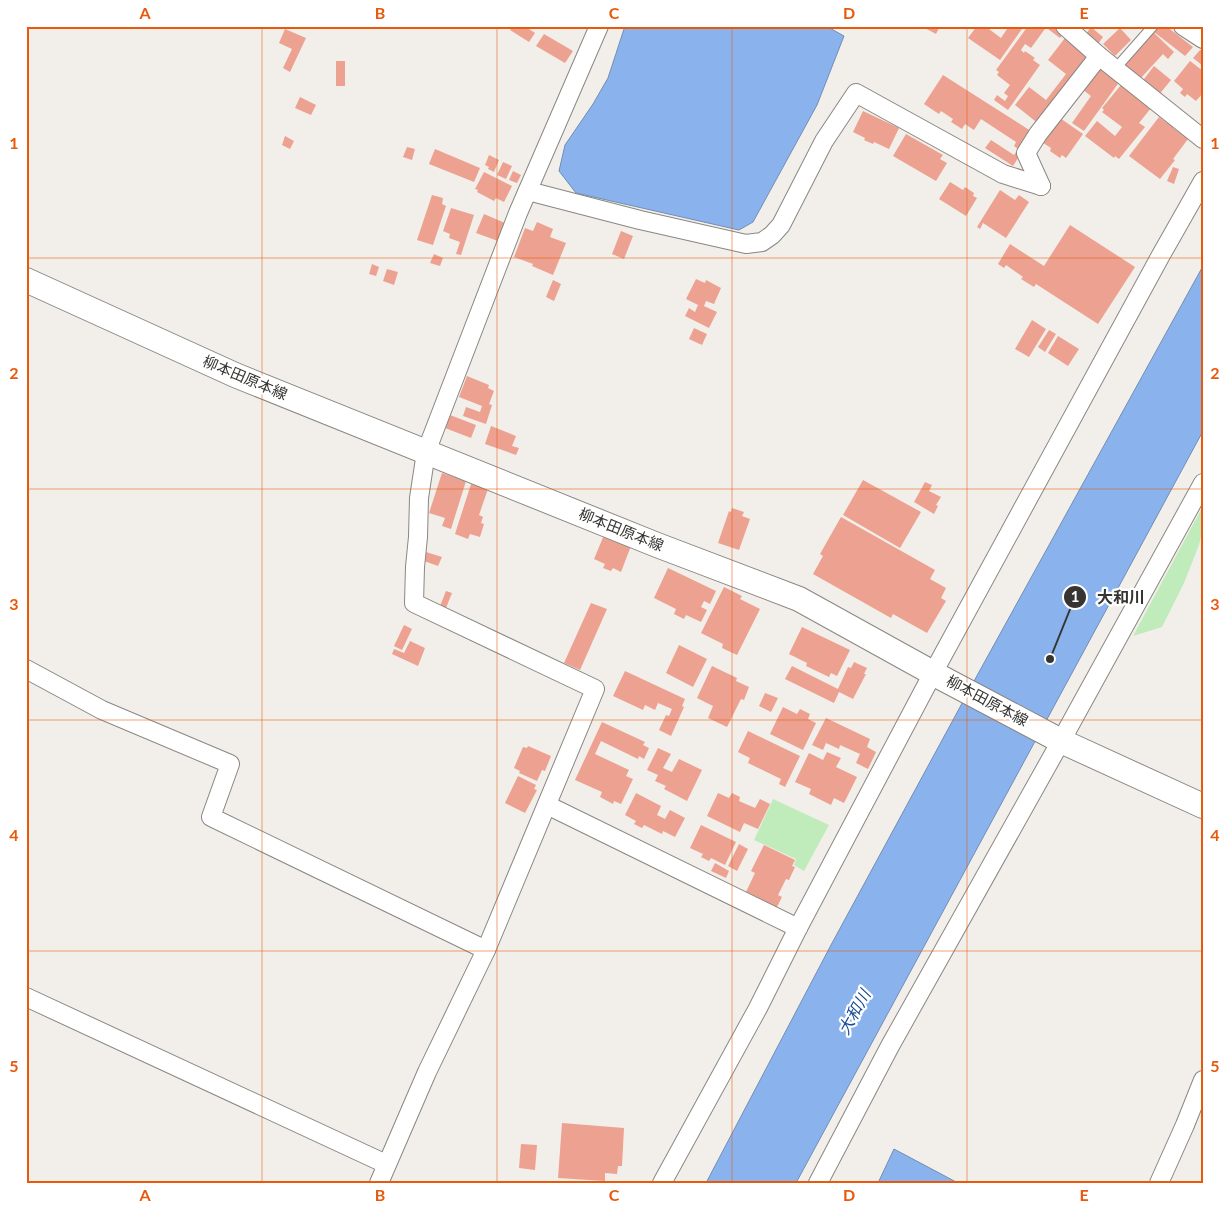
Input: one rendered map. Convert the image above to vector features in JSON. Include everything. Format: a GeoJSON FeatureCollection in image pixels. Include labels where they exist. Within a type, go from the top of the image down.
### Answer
{"type":"FeatureCollection","features":[{"type":"Feature","properties":{"kind":"main road","name":"柳本田原本線"},"geometry":{"type":"LineString","coordinates":[[26,280],[235,375],[657,545],[799,599],[936,675],[1058,739],[1203,806]]}},
{"type":"Feature","properties":{"kind":"street"},"geometry":{"type":"LineString","coordinates":[[379,1183],[427,1072],[486,950],[595,689],[414,603],[419,498],[426,452],[528,191],[599,26]]}},
{"type":"Feature","properties":{"kind":"street"},"geometry":{"type":"LineString","coordinates":[[1065,26],[1099,56],[1203,139]]}},
{"type":"Feature","properties":{"kind":"street"},"geometry":{"type":"LineString","coordinates":[[1183,26],[1203,39]]}},
{"type":"Feature","properties":{"kind":"street"},"geometry":{"type":"LineString","coordinates":[[528,191],[632,218],[746,244],[762,242],[781,225],[824,141],[856,93],[1003,174],[1041,186],[1026,153],[1038,134],[1099,56]]}},
{"type":"Feature","properties":{"kind":"street"},"geometry":{"type":"LineString","coordinates":[[662,1183],[758,1008],[798,928],[1161,255],[1203,182]]}},
{"type":"Feature","properties":{"kind":"street"},"geometry":{"type":"LineString","coordinates":[[818,1183],[890,1046],[1058,739],[1203,483]]}},
{"type":"Feature","properties":{"kind":"street"},"geometry":{"type":"LineString","coordinates":[[26,669],[102,710],[230,764],[211,817],[486,950]]}},
{"type":"Feature","properties":{"kind":"street"},"geometry":{"type":"LineString","coordinates":[[547,805],[798,928]]}},
{"type":"Feature","properties":{"kind":"street"},"geometry":{"type":"LineString","coordinates":[[26,998],[386,1164]]}},
{"type":"Feature","properties":{"kind":"street"},"geometry":{"type":"LineString","coordinates":[[1159,1183],[1203,1080]]}},
{"type":"Feature","properties":{"kind":"lane"},"geometry":{"type":"LineString","coordinates":[[1115,69],[1153,26]]}},
{"type":"Feature","properties":{"kind":"green space"},"geometry":{"type":"Polygon","coordinates":[[[1203,506],[1203,529],[1199,545],[1184,583],[1162,627],[1133,636],[1203,506]]]}},
{"type":"Feature","properties":{"kind":"green space"},"geometry":{"type":"Polygon","coordinates":[[[773,799],[829,825],[804,871],[794,865],[796,859],[754,840],[773,799]]]}},
{"type":"Feature","properties":{"kind":"water"},"geometry":{"type":"Polygon","coordinates":[[[625,26],[826,26],[844,36],[817,105],[753,222],[739,230],[576,193],[559,171],[565,145],[608,78],[625,26]]]}},
{"type":"Feature","properties":{"kind":"water"},"geometry":{"type":"Polygon","coordinates":[[[1203,266],[1203,431],[796,1183],[706,1183],[831,945],[1203,266]]]}},
{"type":"Feature","properties":{"kind":"water"},"geometry":{"type":"Polygon","coordinates":[[[894,1149],[958,1183],[878,1183],[894,1149]]]}},
{"type":"Feature","properties":{"kind":"building"},"geometry":{"type":"Polygon","coordinates":[[[513,26],[524,26],[535,33],[529,42],[510,30],[513,26]]]}},
{"type":"Feature","properties":{"kind":"building"},"geometry":{"type":"Polygon","coordinates":[[[921,26],[940,26],[936,34],[921,26]]]}},
{"type":"Feature","properties":{"kind":"building"},"geometry":{"type":"Polygon","coordinates":[[[977,26],[985,26],[1001,38],[1007,29],[1004,26],[1024,26],[1000,60],[968,38],[977,26]]]}},
{"type":"Feature","properties":{"kind":"building"},"geometry":{"type":"Polygon","coordinates":[[[1028,26],[1047,26],[1031,48],[1025,44],[1021,50],[1035,58],[1033,60],[1040,65],[1008,110],[994,100],[997,95],[1005,101],[1008,96],[1004,93],[1010,85],[997,75],[999,72],[996,70],[1028,26]]]}},
{"type":"Feature","properties":{"kind":"building"},"geometry":{"type":"Polygon","coordinates":[[[1050,26],[1059,26],[1065,31],[1060,38],[1048,29],[1050,26]]]}},
{"type":"Feature","properties":{"kind":"building"},"geometry":{"type":"Polygon","coordinates":[[[1158,26],[1166,26],[1193,47],[1185,56],[1154,32],[1158,26]]]}},
{"type":"Feature","properties":{"kind":"building"},"geometry":{"type":"Polygon","coordinates":[[[1091,27],[1103,37],[1098,44],[1086,34],[1091,27]]]}},
{"type":"Feature","properties":{"kind":"building"},"geometry":{"type":"Polygon","coordinates":[[[1120,28],[1131,40],[1115,56],[1103,44],[1120,28]]]}},
{"type":"Feature","properties":{"kind":"building"},"geometry":{"type":"Polygon","coordinates":[[[285,29],[306,38],[290,72],[283,68],[292,49],[279,43],[285,29]]]}},
{"type":"Feature","properties":{"kind":"building"},"geometry":{"type":"Polygon","coordinates":[[[1152,31],[1174,52],[1168,59],[1163,54],[1140,79],[1122,62],[1152,31]]]}},
{"type":"Feature","properties":{"kind":"building"},"geometry":{"type":"Polygon","coordinates":[[[544,34],[573,51],[565,63],[536,46],[544,34]]]}},
{"type":"Feature","properties":{"kind":"building"},"geometry":{"type":"Polygon","coordinates":[[[1065,38],[1083,52],[1095,55],[1040,125],[1015,105],[1029,87],[1046,100],[1066,74],[1048,60],[1065,38]]]}},
{"type":"Feature","properties":{"kind":"building"},"geometry":{"type":"Polygon","coordinates":[[[1200,50],[1203,51],[1203,66],[1193,58],[1200,50]]]}},
{"type":"Feature","properties":{"kind":"building"},"geometry":{"type":"Polygon","coordinates":[[[336,61],[345,61],[345,86],[336,86],[336,61]]]}},
{"type":"Feature","properties":{"kind":"building"},"geometry":{"type":"Polygon","coordinates":[[[1190,61],[1203,71],[1203,93],[1196,101],[1187,94],[1185,97],[1180,93],[1183,89],[1174,81],[1190,61]]]}},
{"type":"Feature","properties":{"kind":"building"},"geometry":{"type":"Polygon","coordinates":[[[1096,64],[1120,81],[1084,131],[1072,123],[1091,96],[1079,87],[1096,64]]]}},
{"type":"Feature","properties":{"kind":"building"},"geometry":{"type":"Polygon","coordinates":[[[1154,66],[1171,80],[1158,96],[1141,83],[1154,66]]]}},
{"type":"Feature","properties":{"kind":"building"},"geometry":{"type":"Polygon","coordinates":[[[943,75],[1034,133],[1013,166],[985,148],[991,140],[1014,155],[1018,149],[1014,146],[1016,142],[981,119],[974,130],[965,124],[962,129],[951,122],[953,119],[941,111],[939,114],[924,104],[943,75]]]}},
{"type":"Feature","properties":{"kind":"building"},"geometry":{"type":"Polygon","coordinates":[[[1121,85],[1151,108],[1139,123],[1145,127],[1119,159],[1115,156],[1114,158],[1085,136],[1097,121],[1115,136],[1122,127],[1102,112],[1104,110],[1102,108],[1121,85]]]}},
{"type":"Feature","properties":{"kind":"building"},"geometry":{"type":"Polygon","coordinates":[[[300,97],[316,105],[311,115],[295,108],[300,97]]]}},
{"type":"Feature","properties":{"kind":"building"},"geometry":{"type":"Polygon","coordinates":[[[863,111],[899,128],[889,149],[874,142],[873,144],[864,140],[865,138],[853,132],[863,111]]]}},
{"type":"Feature","properties":{"kind":"building"},"geometry":{"type":"Polygon","coordinates":[[[1057,116],[1083,134],[1066,158],[1062,155],[1060,158],[1050,151],[1051,148],[1040,141],[1057,116]]]}},
{"type":"Feature","properties":{"kind":"building"},"geometry":{"type":"Polygon","coordinates":[[[1159,117],[1175,126],[1173,128],[1188,139],[1160,179],[1129,156],[1159,117]]]}},
{"type":"Feature","properties":{"kind":"building"},"geometry":{"type":"Polygon","coordinates":[[[906,134],[943,155],[940,159],[947,163],[936,181],[893,156],[906,134]]]}},
{"type":"Feature","properties":{"kind":"building"},"geometry":{"type":"Polygon","coordinates":[[[285,136],[294,141],[290,149],[282,145],[285,136]]]}},
{"type":"Feature","properties":{"kind":"building"},"geometry":{"type":"Polygon","coordinates":[[[407,147],[415,149],[412,160],[403,157],[407,147]]]}},
{"type":"Feature","properties":{"kind":"building"},"geometry":{"type":"Polygon","coordinates":[[[435,149],[480,168],[474,182],[429,164],[435,149]]]}},
{"type":"Feature","properties":{"kind":"building"},"geometry":{"type":"Polygon","coordinates":[[[489,155],[499,160],[494,172],[485,165],[489,155]]]}},
{"type":"Feature","properties":{"kind":"building"},"geometry":{"type":"Polygon","coordinates":[[[503,162],[512,166],[506,179],[497,175],[503,162]]]}},
{"type":"Feature","properties":{"kind":"building"},"geometry":{"type":"Polygon","coordinates":[[[1173,167],[1179,169],[1174,184],[1167,181],[1173,167]]]}},
{"type":"Feature","properties":{"kind":"building"},"geometry":{"type":"Polygon","coordinates":[[[513,171],[521,175],[517,183],[509,180],[513,171]]]}},
{"type":"Feature","properties":{"kind":"building"},"geometry":{"type":"Polygon","coordinates":[[[484,172],[512,186],[504,202],[496,198],[494,201],[475,189],[484,172]]]}},
{"type":"Feature","properties":{"kind":"building"},"geometry":{"type":"Polygon","coordinates":[[[950,182],[963,190],[965,187],[974,193],[973,196],[977,198],[966,216],[939,199],[950,182]]]}},
{"type":"Feature","properties":{"kind":"building"},"geometry":{"type":"Polygon","coordinates":[[[1000,190],[1015,200],[1019,195],[1029,202],[1006,238],[983,223],[980,229],[977,227],[1000,190]]]}},
{"type":"Feature","properties":{"kind":"building"},"geometry":{"type":"Polygon","coordinates":[[[432,195],[443,198],[442,204],[446,206],[433,245],[417,240],[432,195]]]}},
{"type":"Feature","properties":{"kind":"building"},"geometry":{"type":"Polygon","coordinates":[[[451,208],[474,215],[461,255],[456,254],[460,242],[449,238],[450,234],[443,231],[451,208]]]}},
{"type":"Feature","properties":{"kind":"building"},"geometry":{"type":"Polygon","coordinates":[[[484,214],[505,223],[498,241],[476,233],[484,214]]]}},
{"type":"Feature","properties":{"kind":"building"},"geometry":{"type":"Polygon","coordinates":[[[537,222],[553,229],[550,237],[566,243],[553,275],[532,266],[533,264],[514,257],[525,228],[533,231],[537,222]]]}},
{"type":"Feature","properties":{"kind":"building"},"geometry":{"type":"Polygon","coordinates":[[[1070,225],[1135,267],[1098,324],[1036,284],[1034,287],[1021,279],[1023,277],[1006,265],[1004,268],[998,264],[1010,244],[1044,266],[1070,225]]]}},
{"type":"Feature","properties":{"kind":"building"},"geometry":{"type":"Polygon","coordinates":[[[621,231],[633,236],[624,259],[612,254],[621,231]]]}},
{"type":"Feature","properties":{"kind":"building"},"geometry":{"type":"Polygon","coordinates":[[[434,254],[443,258],[440,266],[430,263],[434,254]]]}},
{"type":"Feature","properties":{"kind":"building"},"geometry":{"type":"Polygon","coordinates":[[[372,264],[379,267],[376,276],[369,274],[372,264]]]}},
{"type":"Feature","properties":{"kind":"building"},"geometry":{"type":"Polygon","coordinates":[[[387,269],[398,272],[394,285],[383,281],[387,269]]]}},
{"type":"Feature","properties":{"kind":"building"},"geometry":{"type":"Polygon","coordinates":[[[696,279],[705,283],[706,280],[721,288],[714,304],[706,301],[704,306],[717,312],[709,328],[685,316],[689,308],[695,312],[698,305],[686,299],[696,279]]]}},
{"type":"Feature","properties":{"kind":"building"},"geometry":{"type":"Polygon","coordinates":[[[553,280],[561,284],[554,301],[546,297],[553,280]]]}},
{"type":"Feature","properties":{"kind":"building"},"geometry":{"type":"Polygon","coordinates":[[[1032,320],[1046,329],[1029,357],[1015,349],[1032,320]]]}},
{"type":"Feature","properties":{"kind":"building"},"geometry":{"type":"Polygon","coordinates":[[[694,328],[707,334],[702,345],[689,339],[694,328]]]}},
{"type":"Feature","properties":{"kind":"building"},"geometry":{"type":"Polygon","coordinates":[[[1049,330],[1056,334],[1045,352],[1038,347],[1049,330]]]}},
{"type":"Feature","properties":{"kind":"building"},"geometry":{"type":"Polygon","coordinates":[[[1058,336],[1079,349],[1068,366],[1048,353],[1058,336]]]}},
{"type":"Feature","properties":{"kind":"building"},"geometry":{"type":"Polygon","coordinates":[[[467,376],[489,385],[488,388],[494,391],[489,404],[492,405],[486,424],[463,416],[466,407],[480,412],[482,406],[459,397],[467,376]]]}},
{"type":"Feature","properties":{"kind":"building"},"geometry":{"type":"Polygon","coordinates":[[[450,415],[476,425],[471,438],[445,428],[450,415]]]}},
{"type":"Feature","properties":{"kind":"building"},"geometry":{"type":"Polygon","coordinates":[[[491,426],[516,436],[512,446],[519,448],[516,455],[485,444],[491,426]]]}},
{"type":"Feature","properties":{"kind":"building"},"geometry":{"type":"Polygon","coordinates":[[[442,473],[466,481],[451,529],[442,526],[445,518],[429,513],[442,473]]]}},
{"type":"Feature","properties":{"kind":"building"},"geometry":{"type":"Polygon","coordinates":[[[863,480],[921,512],[900,548],[843,515],[863,480]]]}},
{"type":"Feature","properties":{"kind":"building"},"geometry":{"type":"Polygon","coordinates":[[[925,482],[932,485],[929,491],[941,497],[936,505],[938,506],[934,514],[914,502],[925,482]]]}},
{"type":"Feature","properties":{"kind":"building"},"geometry":{"type":"Polygon","coordinates":[[[471,484],[488,489],[479,515],[483,517],[481,523],[484,524],[480,537],[470,534],[468,539],[455,534],[471,484]]]}},
{"type":"Feature","properties":{"kind":"building"},"geometry":{"type":"Polygon","coordinates":[[[732,508],[744,512],[742,516],[750,519],[739,550],[718,543],[729,511],[731,512],[732,508]]]}},
{"type":"Feature","properties":{"kind":"building"},"geometry":{"type":"Polygon","coordinates":[[[841,517],[935,570],[930,579],[946,588],[941,598],[946,601],[927,633],[893,614],[891,618],[813,574],[823,556],[820,554],[841,517]]]}},
{"type":"Feature","properties":{"kind":"building"},"geometry":{"type":"Polygon","coordinates":[[[604,535],[631,546],[621,572],[613,568],[611,571],[603,568],[605,564],[594,559],[604,535]]]}},
{"type":"Feature","properties":{"kind":"building"},"geometry":{"type":"Polygon","coordinates":[[[426,552],[442,557],[438,566],[424,561],[426,552]]]}},
{"type":"Feature","properties":{"kind":"building"},"geometry":{"type":"Polygon","coordinates":[[[668,568],[716,591],[710,604],[704,601],[701,607],[707,610],[701,622],[686,615],[684,619],[674,614],[676,609],[654,598],[668,568]]]}},
{"type":"Feature","properties":{"kind":"building"},"geometry":{"type":"Polygon","coordinates":[[[724,587],[742,596],[740,599],[760,609],[737,655],[722,648],[723,644],[701,633],[724,587]]]}},
{"type":"Feature","properties":{"kind":"building"},"geometry":{"type":"Polygon","coordinates":[[[446,591],[452,593],[446,608],[440,606],[446,591]]]}},
{"type":"Feature","properties":{"kind":"building"},"geometry":{"type":"Polygon","coordinates":[[[591,603],[607,609],[580,670],[564,663],[591,603]]]}},
{"type":"Feature","properties":{"kind":"building"},"geometry":{"type":"Polygon","coordinates":[[[404,625],[412,629],[402,650],[394,646],[404,625]]]}},
{"type":"Feature","properties":{"kind":"building"},"geometry":{"type":"Polygon","coordinates":[[[802,627],[850,650],[837,676],[831,673],[829,677],[806,666],[807,663],[789,654],[802,627]]]}},
{"type":"Feature","properties":{"kind":"building"},"geometry":{"type":"Polygon","coordinates":[[[410,641],[425,648],[418,666],[392,654],[394,649],[404,653],[410,641]]]}},
{"type":"Feature","properties":{"kind":"building"},"geometry":{"type":"Polygon","coordinates":[[[679,645],[707,659],[693,687],[666,673],[679,645]]]}},
{"type":"Feature","properties":{"kind":"building"},"geometry":{"type":"Polygon","coordinates":[[[854,662],[867,668],[864,674],[866,674],[853,699],[839,692],[834,703],[785,679],[792,666],[838,689],[848,667],[851,668],[854,662]]]}},
{"type":"Feature","properties":{"kind":"building"},"geometry":{"type":"Polygon","coordinates":[[[712,666],[737,678],[736,681],[749,687],[744,700],[741,699],[727,727],[708,718],[713,706],[697,698],[712,666]]]}},
{"type":"Feature","properties":{"kind":"building"},"geometry":{"type":"Polygon","coordinates":[[[625,671],[685,699],[682,706],[684,707],[671,736],[659,730],[666,715],[669,716],[672,709],[658,703],[655,710],[645,705],[643,710],[613,696],[625,671]]]}},
{"type":"Feature","properties":{"kind":"building"},"geometry":{"type":"Polygon","coordinates":[[[765,693],[778,698],[771,712],[759,706],[765,693]]]}},
{"type":"Feature","properties":{"kind":"building"},"geometry":{"type":"Polygon","coordinates":[[[783,707],[797,714],[800,709],[810,714],[808,719],[816,723],[803,750],[770,734],[783,707]]]}},
{"type":"Feature","properties":{"kind":"building"},"geometry":{"type":"Polygon","coordinates":[[[826,718],[870,739],[867,747],[876,752],[868,769],[856,763],[860,754],[840,745],[839,749],[826,743],[823,750],[812,745],[826,718]]]}},
{"type":"Feature","properties":{"kind":"building"},"geometry":{"type":"Polygon","coordinates":[[[602,722],[645,742],[643,745],[649,748],[644,759],[639,756],[638,759],[601,741],[595,754],[629,770],[626,776],[633,779],[621,804],[614,801],[613,804],[600,797],[602,792],[575,780],[602,722]]]}},
{"type":"Feature","properties":{"kind":"building"},"geometry":{"type":"Polygon","coordinates":[[[748,731],[800,756],[785,787],[779,784],[781,779],[748,763],[750,758],[738,752],[748,731]]]}},
{"type":"Feature","properties":{"kind":"building"},"geometry":{"type":"Polygon","coordinates":[[[528,746],[551,756],[545,771],[542,770],[537,781],[519,773],[520,771],[514,768],[523,747],[527,748],[528,746]]]}},
{"type":"Feature","properties":{"kind":"building"},"geometry":{"type":"Polygon","coordinates":[[[658,748],[671,754],[663,768],[672,772],[679,759],[702,770],[687,801],[664,789],[666,786],[655,781],[658,775],[647,770],[658,748]]]}},
{"type":"Feature","properties":{"kind":"building"},"geometry":{"type":"Polygon","coordinates":[[[827,752],[841,758],[836,767],[857,777],[844,803],[834,798],[831,805],[809,794],[811,789],[795,782],[809,753],[823,760],[827,752]]]}},
{"type":"Feature","properties":{"kind":"building"},"geometry":{"type":"Polygon","coordinates":[[[518,776],[536,785],[534,789],[537,790],[525,813],[505,803],[518,776]]]}},
{"type":"Feature","properties":{"kind":"building"},"geometry":{"type":"Polygon","coordinates":[[[636,793],[661,806],[657,815],[665,819],[670,810],[685,818],[675,837],[663,831],[662,834],[644,825],[642,828],[634,824],[636,821],[625,815],[636,793]]]}},
{"type":"Feature","properties":{"kind":"building"},"geometry":{"type":"Polygon","coordinates":[[[718,793],[729,798],[732,793],[740,797],[739,801],[755,808],[760,799],[770,804],[758,829],[744,823],[740,832],[707,816],[718,793]]]}},
{"type":"Feature","properties":{"kind":"building"},"geometry":{"type":"Polygon","coordinates":[[[701,825],[736,842],[725,865],[711,858],[709,861],[701,857],[703,854],[690,848],[701,825]]]}},
{"type":"Feature","properties":{"kind":"building"},"geometry":{"type":"Polygon","coordinates":[[[739,844],[748,849],[737,871],[728,866],[739,844]]]}},
{"type":"Feature","properties":{"kind":"building"},"geometry":{"type":"Polygon","coordinates":[[[764,845],[795,860],[792,866],[795,867],[789,880],[786,879],[778,895],[782,897],[776,909],[745,894],[755,873],[751,871],[764,845]]]}},
{"type":"Feature","properties":{"kind":"building"},"geometry":{"type":"Polygon","coordinates":[[[715,863],[729,871],[726,878],[711,871],[715,863]]]}},
{"type":"Feature","properties":{"kind":"building"},"geometry":{"type":"Polygon","coordinates":[[[562,1123],[624,1128],[622,1166],[618,1166],[617,1174],[605,1173],[605,1181],[558,1178],[562,1123]]]}},
{"type":"Feature","properties":{"kind":"building"},"geometry":{"type":"Polygon","coordinates":[[[521,1144],[537,1145],[535,1170],[519,1168],[521,1144]]]}},
{"type":"Feature","properties":{"kind":"place","name":"大和川"},"geometry":{"type":"Point","coordinates":[1050,659]}}]}
